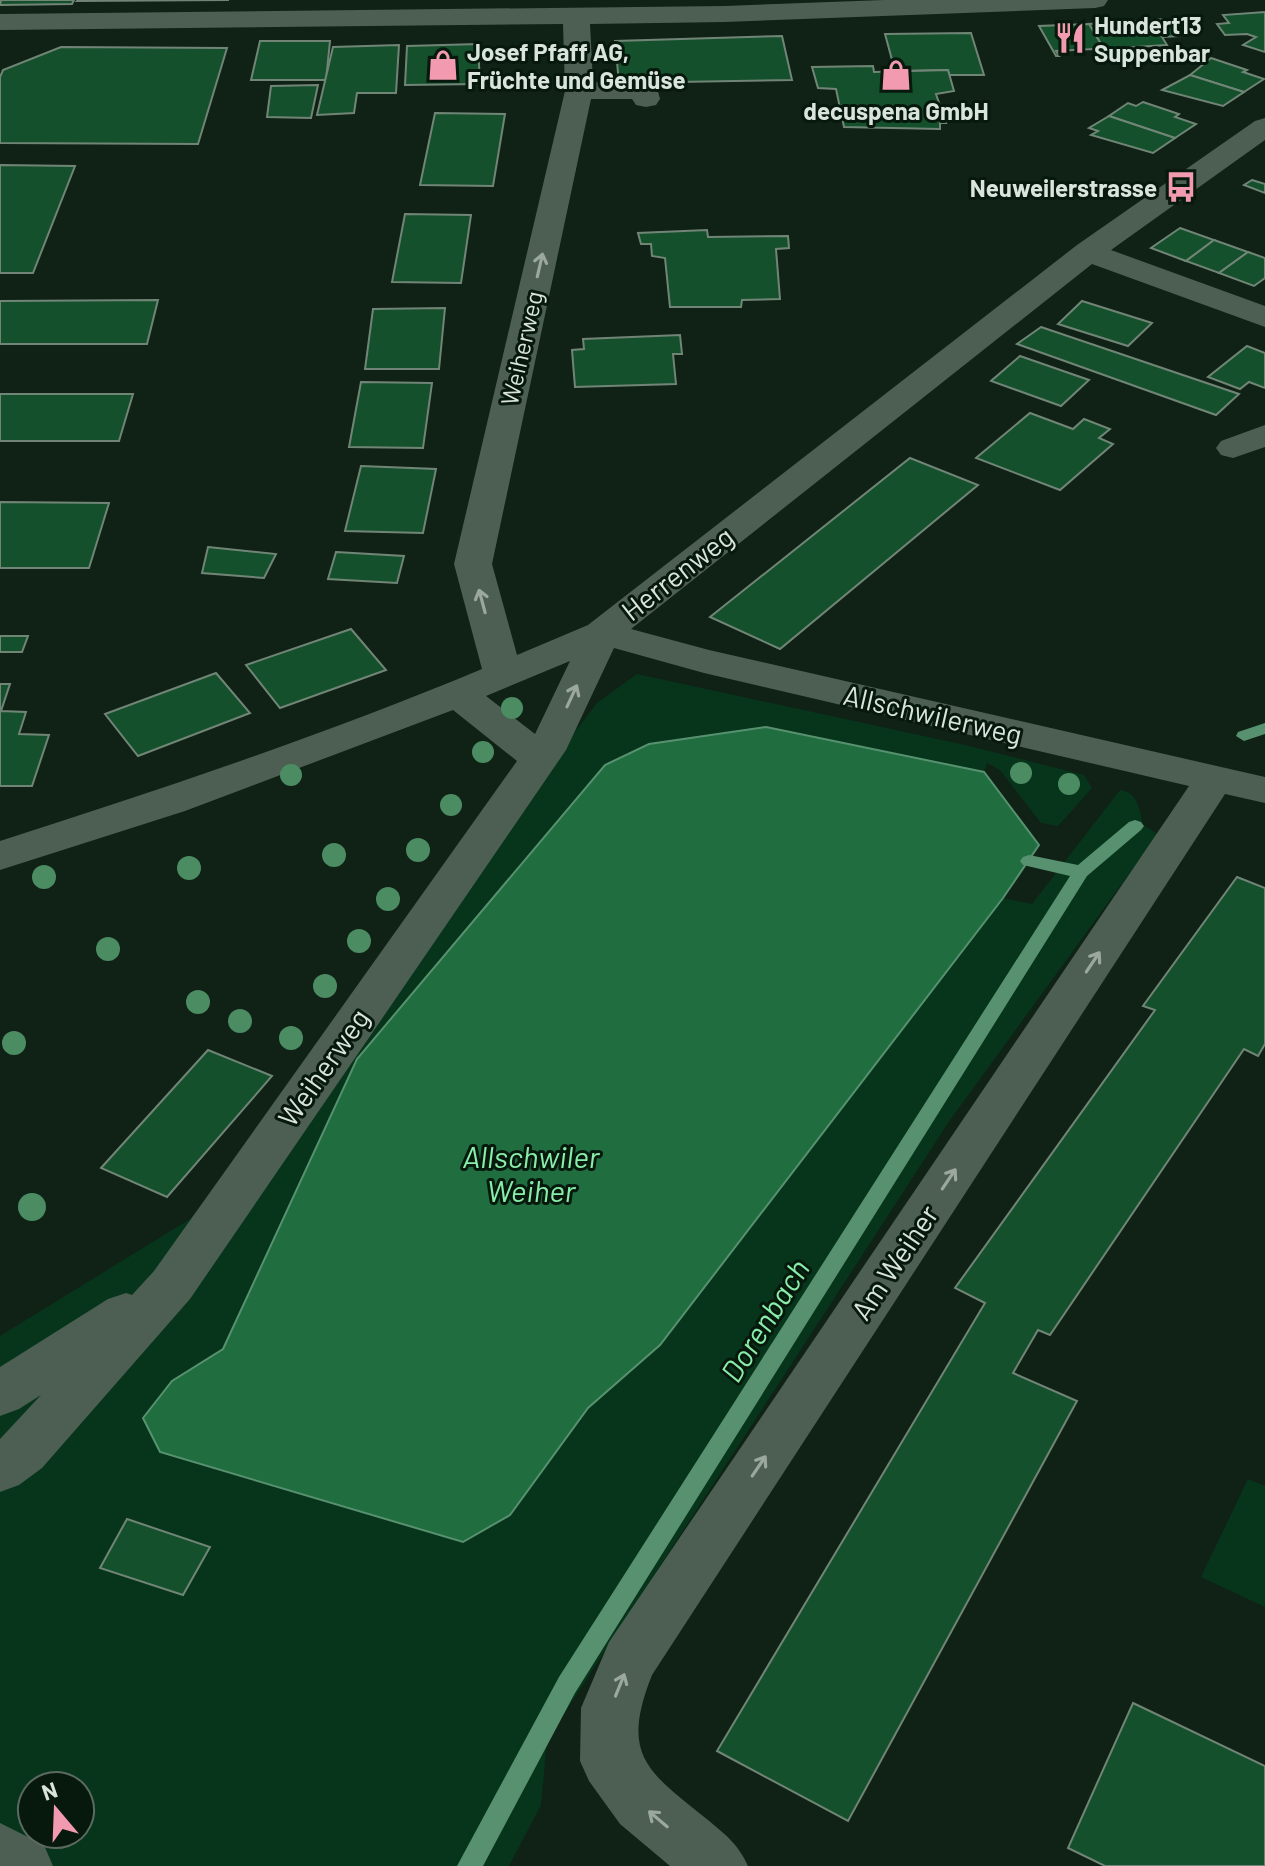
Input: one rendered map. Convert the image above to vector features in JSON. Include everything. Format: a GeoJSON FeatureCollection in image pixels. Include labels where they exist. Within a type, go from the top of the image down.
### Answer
{"type":"FeatureCollection","features":[{"type":"Feature","properties":{"kind":"street"},"geometry":{"type":"LineString","coordinates":[[0,22],[882,11],[1095,0]]}},
{"type":"Feature","properties":{"kind":"street","name":"Weiherweg"},"geometry":{"type":"LineString","coordinates":[[503,676],[473,564],[579,91],[576,17]]}},
{"type":"Feature","properties":{"kind":"street"},"geometry":{"type":"LineString","coordinates":[[579,91],[646,90],[646,99]]}},
{"type":"Feature","properties":{"kind":"street","name":"Herrenweg"},"geometry":{"type":"LineString","coordinates":[[0,856],[170,801],[458,694],[602,633],[1088,252],[1265,127]]}},
{"type":"Feature","properties":{"kind":"street"},"geometry":{"type":"LineString","coordinates":[[1088,252],[1265,317]]}},
{"type":"Feature","properties":{"kind":"street"},"geometry":{"type":"LineString","coordinates":[[1233,448],[1265,435]]}},
{"type":"Feature","properties":{"kind":"street","name":"Weiherweg"},"geometry":{"type":"LineString","coordinates":[[8,1469],[172,1285],[552,741],[602,633]]}},
{"type":"Feature","properties":{"kind":"street","name":"Allschwilerweg"},"geometry":{"type":"LineString","coordinates":[[602,633],[704,661],[1265,790]]}},
{"type":"Feature","properties":{"kind":"street"},"geometry":{"type":"LineString","coordinates":[[458,694],[539,758]]}},
{"type":"Feature","properties":{"kind":"street","name":"Am Weiher"},"geometry":{"type":"LineString","coordinates":[[717,1866],[641,1804],[610,1761],[610,1708],[629,1661],[1216,777]]}},
{"type":"Feature","properties":{"kind":"street"},"geometry":{"type":"LineString","coordinates":[[0,1394],[172,1285]]}},
{"type":"Feature","properties":{"kind":"street"},"geometry":{"type":"LineString","coordinates":[[0,1853],[22,1866]]}},
{"type":"Feature","properties":{"kind":"shaded area"},"geometry":{"type":"Polygon","coordinates":[[[637,674],[965,745],[1084,775],[1092,788],[1058,826],[1041,823],[1000,770],[987,763],[984,772],[766,727],[357,1059],[223,1349],[172,1381],[510,1515],[588,1408],[660,1345],[1003,898],[1032,904],[1120,790],[1135,798],[1143,825],[1158,834],[950,1120],[547,1740],[541,1805],[509,1866],[0,1866],[0,1336],[190,1219],[309,1077],[597,703],[637,674]]]}},
{"type":"Feature","properties":{"kind":"shaded area"},"geometry":{"type":"Polygon","coordinates":[[[1248,1479],[1265,1486],[1265,1607],[1201,1577],[1248,1479]]]}},
{"type":"Feature","properties":{"kind":"water","name":"Allschwiler Weiher"},"geometry":{"type":"Polygon","coordinates":[[[766,727],[984,772],[1039,845],[1003,898],[660,1345],[588,1408],[510,1515],[463,1542],[160,1452],[143,1418],[172,1381],[223,1349],[357,1059],[605,765],[649,744],[766,727]]]}},
{"type":"Feature","properties":{"kind":"building"},"geometry":{"type":"Polygon","coordinates":[[[1,0],[74,0],[72,4],[0,5],[1,0]]]}},
{"type":"Feature","properties":{"kind":"building"},"geometry":{"type":"Polygon","coordinates":[[[78,0],[229,0],[77,1],[78,0]]]}},
{"type":"Feature","properties":{"kind":"building"},"geometry":{"type":"Polygon","coordinates":[[[1265,12],[1265,52],[1243,45],[1256,37],[1247,34],[1225,35],[1217,24],[1229,23],[1223,15],[1265,12]]]}},
{"type":"Feature","properties":{"kind":"building"},"geometry":{"type":"Polygon","coordinates":[[[1166,19],[1179,36],[1162,37],[1167,45],[1104,49],[1089,24],[1166,19]]]}},
{"type":"Feature","properties":{"kind":"building"},"geometry":{"type":"Polygon","coordinates":[[[1089,24],[1107,54],[1097,54],[1094,49],[1056,51],[1059,56],[1056,56],[1039,26],[1089,24]]]}},
{"type":"Feature","properties":{"kind":"building"},"geometry":{"type":"Polygon","coordinates":[[[971,33],[984,75],[949,75],[948,70],[895,71],[885,34],[971,33]]]}},
{"type":"Feature","properties":{"kind":"building"},"geometry":{"type":"Polygon","coordinates":[[[782,36],[792,80],[619,83],[615,41],[782,36]]]}},
{"type":"Feature","properties":{"kind":"building"},"geometry":{"type":"Polygon","coordinates":[[[260,41],[330,41],[326,80],[251,80],[260,41]]]}},
{"type":"Feature","properties":{"kind":"building","name":"Josef Pfaff AG, Früchte und Gemüse"},"geometry":{"type":"Polygon","coordinates":[[[478,44],[480,84],[405,85],[407,46],[478,44]]]}},
{"type":"Feature","properties":{"kind":"building"},"geometry":{"type":"Polygon","coordinates":[[[399,45],[396,93],[357,93],[354,113],[317,115],[333,47],[399,45]]]}},
{"type":"Feature","properties":{"kind":"building"},"geometry":{"type":"Polygon","coordinates":[[[61,47],[227,48],[198,144],[0,143],[0,77],[3,70],[61,47]]]}},
{"type":"Feature","properties":{"kind":"building"},"geometry":{"type":"Polygon","coordinates":[[[1211,58],[1264,79],[1244,92],[1190,75],[1211,58]]]}},
{"type":"Feature","properties":{"kind":"building"},"geometry":{"type":"Polygon","coordinates":[[[873,66],[874,72],[948,70],[954,91],[936,94],[946,123],[940,123],[940,129],[844,127],[836,89],[818,88],[812,67],[873,66]]]}},
{"type":"Feature","properties":{"kind":"building"},"geometry":{"type":"Polygon","coordinates":[[[1190,75],[1244,92],[1223,106],[1162,90],[1190,75]]]}},
{"type":"Feature","properties":{"kind":"building"},"geometry":{"type":"Polygon","coordinates":[[[318,85],[311,118],[267,117],[271,86],[318,85]]]}},
{"type":"Feature","properties":{"kind":"building"},"geometry":{"type":"Polygon","coordinates":[[[1143,102],[1179,114],[1175,117],[1196,124],[1175,138],[1109,116],[1128,103],[1136,106],[1143,102]]]}},
{"type":"Feature","properties":{"kind":"building"},"geometry":{"type":"Polygon","coordinates":[[[435,113],[505,114],[493,186],[420,185],[435,113]]]}},
{"type":"Feature","properties":{"kind":"building"},"geometry":{"type":"Polygon","coordinates":[[[1109,116],[1175,138],[1153,153],[1091,135],[1098,131],[1089,128],[1109,116]]]}},
{"type":"Feature","properties":{"kind":"building"},"geometry":{"type":"Polygon","coordinates":[[[0,165],[75,166],[33,273],[0,273],[0,165]]]}},
{"type":"Feature","properties":{"kind":"building"},"geometry":{"type":"Polygon","coordinates":[[[1252,180],[1265,184],[1265,193],[1244,185],[1252,180]]]}},
{"type":"Feature","properties":{"kind":"building"},"geometry":{"type":"Polygon","coordinates":[[[405,214],[471,215],[461,283],[392,282],[405,214]]]}},
{"type":"Feature","properties":{"kind":"building"},"geometry":{"type":"Polygon","coordinates":[[[1180,228],[1214,240],[1186,261],[1151,248],[1180,228]]]}},
{"type":"Feature","properties":{"kind":"building"},"geometry":{"type":"Polygon","coordinates":[[[707,230],[708,237],[788,236],[789,248],[776,249],[780,299],[742,300],[741,307],[670,307],[665,258],[652,256],[651,244],[641,244],[638,233],[707,230]]]}},
{"type":"Feature","properties":{"kind":"building"},"geometry":{"type":"Polygon","coordinates":[[[1214,240],[1248,252],[1219,273],[1186,261],[1214,240]]]}},
{"type":"Feature","properties":{"kind":"building"},"geometry":{"type":"Polygon","coordinates":[[[1248,252],[1265,258],[1265,278],[1254,286],[1219,273],[1248,252]]]}},
{"type":"Feature","properties":{"kind":"building"},"geometry":{"type":"Polygon","coordinates":[[[158,300],[147,344],[0,344],[0,301],[158,300]]]}},
{"type":"Feature","properties":{"kind":"building"},"geometry":{"type":"Polygon","coordinates":[[[1082,301],[1152,323],[1128,346],[1058,324],[1082,301]]]}},
{"type":"Feature","properties":{"kind":"building"},"geometry":{"type":"Polygon","coordinates":[[[445,308],[439,369],[365,369],[373,309],[445,308]]]}},
{"type":"Feature","properties":{"kind":"building"},"geometry":{"type":"Polygon","coordinates":[[[1041,327],[1239,394],[1216,415],[1017,344],[1041,327]]]}},
{"type":"Feature","properties":{"kind":"building"},"geometry":{"type":"Polygon","coordinates":[[[680,335],[682,354],[673,354],[676,384],[575,387],[572,350],[584,349],[583,339],[680,335]]]}},
{"type":"Feature","properties":{"kind":"building"},"geometry":{"type":"Polygon","coordinates":[[[1247,346],[1265,353],[1265,388],[1249,382],[1240,389],[1208,377],[1247,346]]]}},
{"type":"Feature","properties":{"kind":"building"},"geometry":{"type":"Polygon","coordinates":[[[1020,356],[1089,380],[1061,406],[991,381],[1020,356]]]}},
{"type":"Feature","properties":{"kind":"building"},"geometry":{"type":"Polygon","coordinates":[[[361,382],[432,383],[423,448],[349,447],[361,382]]]}},
{"type":"Feature","properties":{"kind":"building"},"geometry":{"type":"Polygon","coordinates":[[[0,394],[133,394],[119,441],[0,441],[0,394]]]}},
{"type":"Feature","properties":{"kind":"building"},"geometry":{"type":"Polygon","coordinates":[[[1030,413],[1073,429],[1084,419],[1110,429],[1099,438],[1113,444],[1060,490],[976,458],[1030,413]]]}},
{"type":"Feature","properties":{"kind":"building"},"geometry":{"type":"Polygon","coordinates":[[[910,458],[978,485],[780,649],[710,617],[910,458]]]}},
{"type":"Feature","properties":{"kind":"building"},"geometry":{"type":"Polygon","coordinates":[[[361,466],[436,469],[423,533],[345,531],[361,466]]]}},
{"type":"Feature","properties":{"kind":"building"},"geometry":{"type":"Polygon","coordinates":[[[0,502],[109,503],[89,568],[0,568],[0,502]]]}},
{"type":"Feature","properties":{"kind":"building"},"geometry":{"type":"Polygon","coordinates":[[[208,547],[276,554],[264,578],[202,573],[208,547]]]}},
{"type":"Feature","properties":{"kind":"building"},"geometry":{"type":"Polygon","coordinates":[[[336,552],[404,556],[397,583],[328,579],[336,552]]]}},
{"type":"Feature","properties":{"kind":"building"},"geometry":{"type":"Polygon","coordinates":[[[351,629],[386,670],[280,708],[246,665],[351,629]]]}},
{"type":"Feature","properties":{"kind":"building"},"geometry":{"type":"Polygon","coordinates":[[[0,636],[28,636],[22,652],[0,652],[0,636]]]}},
{"type":"Feature","properties":{"kind":"building"},"geometry":{"type":"Polygon","coordinates":[[[216,673],[250,713],[138,756],[105,714],[216,673]]]}},
{"type":"Feature","properties":{"kind":"building"},"geometry":{"type":"Polygon","coordinates":[[[0,684],[10,684],[1,711],[26,712],[19,734],[49,735],[32,786],[0,786],[0,684]]]}},
{"type":"Feature","properties":{"kind":"building"},"geometry":{"type":"Polygon","coordinates":[[[1237,877],[1265,888],[1265,1044],[1258,1056],[1244,1049],[1050,1335],[1038,1330],[1013,1373],[1077,1401],[848,1821],[717,1751],[985,1303],[955,1288],[1155,1010],[1143,1006],[1237,877]]]}},
{"type":"Feature","properties":{"kind":"building"},"geometry":{"type":"Polygon","coordinates":[[[208,1050],[272,1076],[167,1197],[101,1168],[208,1050]]]}},
{"type":"Feature","properties":{"kind":"building"},"geometry":{"type":"Polygon","coordinates":[[[127,1519],[210,1547],[183,1595],[100,1568],[127,1519]]]}},
{"type":"Feature","properties":{"kind":"building"},"geometry":{"type":"Polygon","coordinates":[[[1133,1703],[1265,1766],[1265,1866],[1105,1866],[1068,1848],[1133,1703]]]}},
{"type":"Feature","properties":{"kind":"waterway","name":"Dorenbach"},"geometry":{"type":"LineString","coordinates":[[1244,736],[1265,728]]}},
{"type":"Feature","properties":{"kind":"waterway","name":"Dorenbach"},"geometry":{"type":"LineString","coordinates":[[1081,872],[1135,826]]}},
{"type":"Feature","properties":{"kind":"waterway"},"geometry":{"type":"LineString","coordinates":[[1029,861],[1081,872]]}},
{"type":"Feature","properties":{"kind":"waterway","name":"Dorenbach"},"geometry":{"type":"LineString","coordinates":[[470,1866],[567,1685],[1081,872]]}},
{"type":"Feature","properties":{"kind":"place","name":"Hundert13 Suppenbar"},"geometry":{"type":"Point","coordinates":[1070,38]}},
{"type":"Feature","properties":{"kind":"place","name":"Josef Pfaff AG, Früchte und Gemüse"},"geometry":{"type":"Point","coordinates":[443,65]}},
{"type":"Feature","properties":{"kind":"place","name":"decuspena GmbH"},"geometry":{"type":"Point","coordinates":[896,75]}},
{"type":"Feature","properties":{"kind":"place","name":"Neuweilerstrasse"},"geometry":{"type":"Point","coordinates":[1181,187]}}]}
